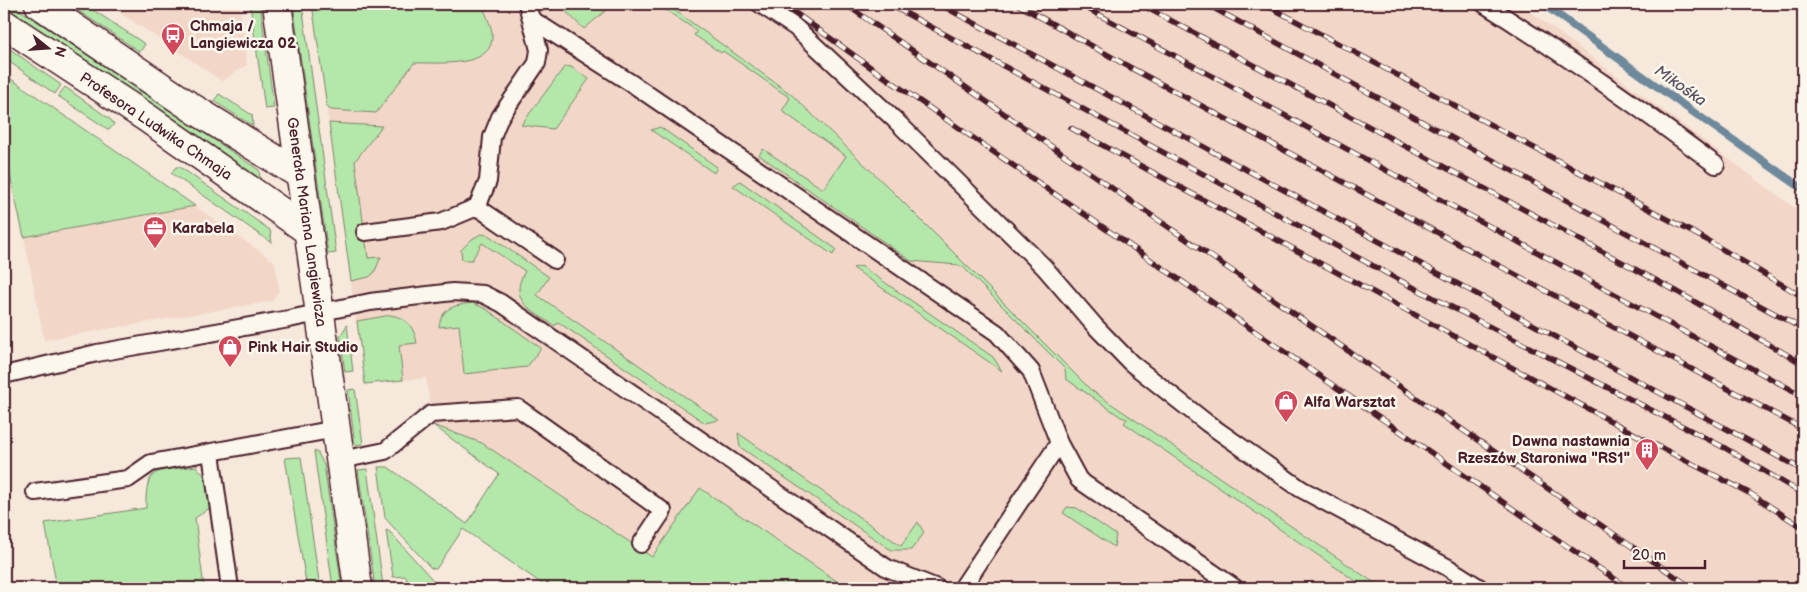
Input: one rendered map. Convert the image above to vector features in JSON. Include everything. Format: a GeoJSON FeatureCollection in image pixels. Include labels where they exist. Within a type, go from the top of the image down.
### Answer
{"type":"FeatureCollection","features":[{"type":"Feature","properties":{"kind":"street"},"geometry":{"type":"LineString","coordinates":[[38,4],[194,109],[300,174]]}},
{"type":"Feature","properties":{"kind":"street","name":"Generała Mariana Langiewicza"},"geometry":{"type":"LineString","coordinates":[[277,4],[358,588]]}},
{"type":"Feature","properties":{"kind":"street","name":"Profesora Ludwika Chmaja"},"geometry":{"type":"LineString","coordinates":[[4,24],[147,118],[307,230]]}},
{"type":"Feature","properties":{"kind":"lane"},"geometry":{"type":"LineString","coordinates":[[760,4],[795,27],[895,120],[1044,266],[1095,326],[1131,363],[1207,423],[1301,489],[1447,567],[1480,588]]}},
{"type":"Feature","properties":{"kind":"lane"},"geometry":{"type":"LineString","coordinates":[[1484,4],[1634,104],[1716,165]]}},
{"type":"Feature","properties":{"kind":"lane"},"geometry":{"type":"LineString","coordinates":[[365,232],[441,222],[477,207],[488,181],[492,137],[500,117],[537,63],[538,50],[529,12]]}},
{"type":"Feature","properties":{"kind":"lane"},"geometry":{"type":"LineString","coordinates":[[529,12],[997,333],[1030,371],[1059,443],[1079,480],[1235,588]]}},
{"type":"Feature","properties":{"kind":"lane"},"geometry":{"type":"LineString","coordinates":[[477,207],[555,260]]}},
{"type":"Feature","properties":{"kind":"lane"},"geometry":{"type":"LineString","coordinates":[[4,375],[97,353],[320,312],[423,295],[453,292],[483,294],[501,303],[887,568],[937,588]]}},
{"type":"Feature","properties":{"kind":"lane"},"geometry":{"type":"LineString","coordinates":[[341,460],[384,451],[431,414],[518,408],[664,511],[641,544]]}},
{"type":"Feature","properties":{"kind":"lane"},"geometry":{"type":"LineString","coordinates":[[34,492],[128,479],[151,463],[211,454],[336,429]]}},
{"type":"Feature","properties":{"kind":"lane"},"geometry":{"type":"LineString","coordinates":[[962,588],[1059,443]]}},
{"type":"Feature","properties":{"kind":"lane"},"geometry":{"type":"LineString","coordinates":[[211,454],[230,588]]}},
{"type":"Feature","properties":{"kind":"shaded area"},"geometry":{"type":"Polygon","coordinates":[[[107,4],[240,4],[247,65],[222,81],[107,4]]]}},
{"type":"Feature","properties":{"kind":"shaded area"},"geometry":{"type":"Polygon","coordinates":[[[312,4],[1520,4],[1803,214],[1803,588],[846,588],[652,557],[482,443],[433,425],[426,378],[365,384],[312,4]]]}},
{"type":"Feature","properties":{"kind":"shaded area"},"geometry":{"type":"Polygon","coordinates":[[[195,206],[275,262],[279,291],[272,301],[44,340],[24,237],[195,206]]]}},
{"type":"Feature","properties":{"kind":"green space"},"geometry":{"type":"Polygon","coordinates":[[[4,4],[11,4],[259,170],[261,186],[4,8],[4,4]]]}},
{"type":"Feature","properties":{"kind":"green space"},"geometry":{"type":"Polygon","coordinates":[[[68,4],[84,4],[145,44],[140,52],[68,4]]]}},
{"type":"Feature","properties":{"kind":"green space"},"geometry":{"type":"Polygon","coordinates":[[[250,4],[260,4],[274,108],[265,109],[250,4]]]}},
{"type":"Feature","properties":{"kind":"green space"},"geometry":{"type":"Polygon","coordinates":[[[293,4],[302,4],[336,253],[328,254],[293,4]]]}},
{"type":"Feature","properties":{"kind":"green space"},"geometry":{"type":"Polygon","coordinates":[[[312,4],[482,4],[492,33],[491,45],[485,53],[463,62],[414,63],[376,113],[331,110],[327,107],[312,4]]]}},
{"type":"Feature","properties":{"kind":"green space"},"geometry":{"type":"Polygon","coordinates":[[[558,4],[606,4],[610,7],[584,29],[558,4]]]}},
{"type":"Feature","properties":{"kind":"green space"},"geometry":{"type":"Polygon","coordinates":[[[657,4],[666,4],[792,95],[889,188],[1091,390],[1382,588],[1366,588],[1124,423],[1127,419],[1121,417],[1066,379],[1065,369],[963,267],[911,261],[759,155],[763,149],[823,189],[846,156],[782,111],[790,98],[723,51],[721,53],[694,35],[697,31],[657,4]]]}},
{"type":"Feature","properties":{"kind":"green space"},"geometry":{"type":"Polygon","coordinates":[[[4,45],[61,85],[55,94],[4,58],[4,45]]]}},
{"type":"Feature","properties":{"kind":"green space"},"geometry":{"type":"Polygon","coordinates":[[[565,66],[571,67],[589,79],[553,129],[521,125],[565,66]]]}},
{"type":"Feature","properties":{"kind":"green space"},"geometry":{"type":"Polygon","coordinates":[[[4,74],[195,206],[24,237],[4,149],[4,74]]]}},
{"type":"Feature","properties":{"kind":"green space"},"geometry":{"type":"Polygon","coordinates":[[[65,87],[110,119],[114,124],[109,130],[58,96],[65,87]]]}},
{"type":"Feature","properties":{"kind":"green space"},"geometry":{"type":"Polygon","coordinates":[[[219,94],[252,115],[253,126],[214,101],[219,94]]]}},
{"type":"Feature","properties":{"kind":"green space"},"geometry":{"type":"Polygon","coordinates":[[[329,123],[382,126],[355,161],[368,258],[381,257],[374,273],[369,277],[351,281],[329,123]]]}},
{"type":"Feature","properties":{"kind":"green space"},"geometry":{"type":"Polygon","coordinates":[[[660,127],[717,167],[714,173],[651,130],[660,127]]]}},
{"type":"Feature","properties":{"kind":"green space"},"geometry":{"type":"Polygon","coordinates":[[[176,167],[180,167],[270,230],[272,243],[171,173],[176,167]]]}},
{"type":"Feature","properties":{"kind":"green space"},"geometry":{"type":"Polygon","coordinates":[[[740,181],[836,249],[833,255],[733,186],[740,181]]]}},
{"type":"Feature","properties":{"kind":"green space"},"geometry":{"type":"Polygon","coordinates":[[[481,234],[488,235],[549,277],[537,295],[719,420],[705,423],[558,322],[555,326],[531,310],[521,298],[519,291],[520,282],[525,271],[482,243],[472,260],[462,260],[461,250],[472,239],[481,234]]]}},
{"type":"Feature","properties":{"kind":"green space"},"geometry":{"type":"Polygon","coordinates":[[[861,266],[993,357],[1002,371],[853,268],[861,266]]]}},
{"type":"Feature","properties":{"kind":"green space"},"geometry":{"type":"Polygon","coordinates":[[[473,303],[486,309],[541,348],[527,367],[464,374],[459,325],[439,327],[440,320],[450,308],[473,303]]]}},
{"type":"Feature","properties":{"kind":"green space"},"geometry":{"type":"Polygon","coordinates":[[[391,315],[401,318],[409,324],[414,332],[417,343],[399,345],[403,380],[365,384],[357,321],[391,315]]]}},
{"type":"Feature","properties":{"kind":"green space"},"geometry":{"type":"Polygon","coordinates":[[[347,325],[353,371],[345,372],[340,336],[347,325]]]}},
{"type":"Feature","properties":{"kind":"green space"},"geometry":{"type":"Polygon","coordinates":[[[355,389],[363,444],[355,445],[348,390],[355,389]]]}},
{"type":"Feature","properties":{"kind":"green space"},"geometry":{"type":"Polygon","coordinates":[[[433,425],[482,443],[652,557],[700,488],[847,588],[548,588],[463,529],[436,569],[431,568],[385,518],[378,467],[388,467],[467,524],[499,474],[433,425]]]}},
{"type":"Feature","properties":{"kind":"green space"},"geometry":{"type":"Polygon","coordinates":[[[738,433],[901,546],[918,522],[924,533],[911,550],[891,550],[740,447],[738,433]]]}},
{"type":"Feature","properties":{"kind":"green space"},"geometry":{"type":"Polygon","coordinates":[[[314,451],[318,453],[324,465],[342,588],[333,588],[314,451]]]}},
{"type":"Feature","properties":{"kind":"green space"},"geometry":{"type":"Polygon","coordinates":[[[301,457],[320,588],[307,588],[285,458],[301,457]]]}},
{"type":"Feature","properties":{"kind":"green space"},"geometry":{"type":"Polygon","coordinates":[[[196,466],[204,475],[213,506],[195,518],[204,588],[57,588],[45,523],[146,508],[146,494],[151,477],[163,470],[196,466]]]}},
{"type":"Feature","properties":{"kind":"green space"},"geometry":{"type":"Polygon","coordinates":[[[367,469],[383,586],[375,587],[358,470],[367,469]]]}},
{"type":"Feature","properties":{"kind":"green space"},"geometry":{"type":"Polygon","coordinates":[[[1067,507],[1077,508],[1116,535],[1114,547],[1063,513],[1067,507]]]}},
{"type":"Feature","properties":{"kind":"green space"},"geometry":{"type":"Polygon","coordinates":[[[386,530],[390,532],[440,588],[408,588],[406,576],[393,577],[386,530]]]}},
{"type":"Feature","properties":{"kind":"waterway","name":"Mikośka"},"geometry":{"type":"LineString","coordinates":[[1543,4],[1803,189]]}},
{"type":"Feature","properties":{"kind":"railway"},"geometry":{"type":"LineString","coordinates":[[783,4],[873,69],[1628,588]]}},
{"type":"Feature","properties":{"kind":"railway"},"geometry":{"type":"LineString","coordinates":[[845,4],[1692,588]]}},
{"type":"Feature","properties":{"kind":"railway"},"geometry":{"type":"LineString","coordinates":[[939,4],[1803,470]]}},
{"type":"Feature","properties":{"kind":"railway"},"geometry":{"type":"LineString","coordinates":[[1017,4],[1133,69],[1803,429]]}},
{"type":"Feature","properties":{"kind":"railway"},"geometry":{"type":"LineString","coordinates":[[1079,4],[1803,396]]}},
{"type":"Feature","properties":{"kind":"railway"},"geometry":{"type":"LineString","coordinates":[[1140,4],[1676,291],[1803,364]]}},
{"type":"Feature","properties":{"kind":"railway"},"geometry":{"type":"LineString","coordinates":[[1206,4],[1803,329]]}},
{"type":"Feature","properties":{"kind":"railway"},"geometry":{"type":"LineString","coordinates":[[1264,4],[1705,239],[1803,297]]}},
{"type":"Feature","properties":{"kind":"railway"},"geometry":{"type":"LineString","coordinates":[[896,8],[1403,282],[1725,448],[1803,494]]}},
{"type":"Feature","properties":{"kind":"railway"},"geometry":{"type":"LineString","coordinates":[[1071,128],[1642,438],[1751,494],[1803,528]]}},
{"type":"Feature","properties":{"kind":"place","name":"Chmaja / Langiewicza 02"},"geometry":{"type":"Point","coordinates":[173,56]}},
{"type":"Feature","properties":{"kind":"place","name":"Karabela"},"geometry":{"type":"Point","coordinates":[155,249]}},
{"type":"Feature","properties":{"kind":"place","name":"Pink Hair Studio"},"geometry":{"type":"Point","coordinates":[230,368]}},
{"type":"Feature","properties":{"kind":"place","name":"Alfa Warsztat"},"geometry":{"type":"Point","coordinates":[1286,423]}},
{"type":"Feature","properties":{"kind":"place","name":"Dawna nastawnia Rzeszów Staroniwa \"RS1\""},"geometry":{"type":"Point","coordinates":[1647,471]}}]}
